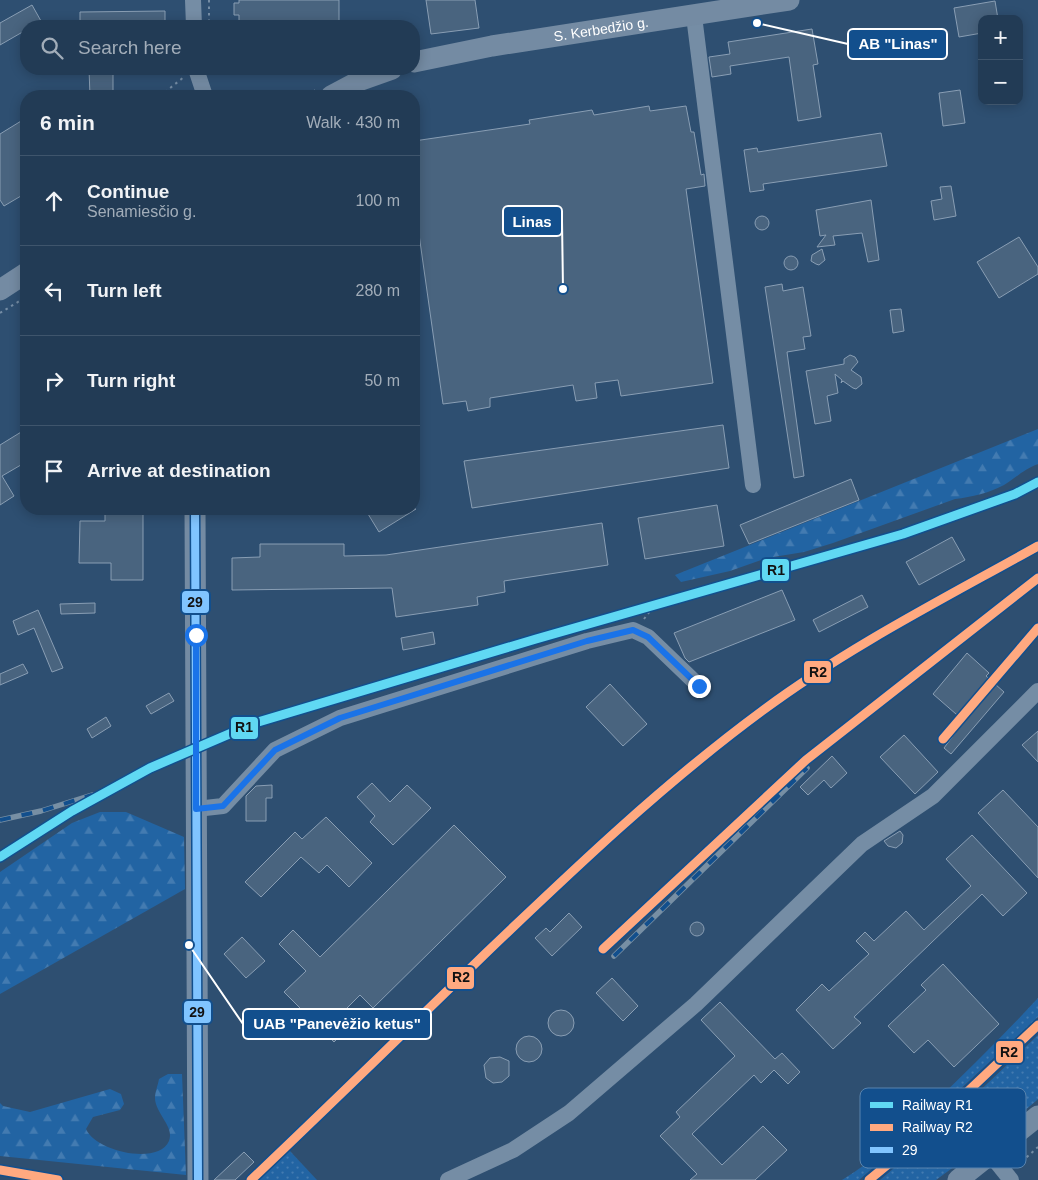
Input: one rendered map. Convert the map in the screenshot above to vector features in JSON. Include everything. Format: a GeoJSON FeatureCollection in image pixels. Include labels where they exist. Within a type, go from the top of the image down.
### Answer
{"type":"FeatureCollection","features":[{"type":"Feature","properties":{"kind":"main road","name":"S. Kerbedžio g."},"geometry":{"type":"LineString","coordinates":[[420,61],[492,46],[789,0]]}},
{"type":"Feature","properties":{"kind":"main road"},"geometry":{"type":"LineString","coordinates":[[343,90],[376,75]]}},
{"type":"Feature","properties":{"kind":"main road"},"geometry":{"type":"LineString","coordinates":[[0,290],[20,277]]}},
{"type":"Feature","properties":{"kind":"main road"},"geometry":{"type":"LineString","coordinates":[[195,515],[198,1180]]}},
{"type":"Feature","properties":{"kind":"main road"},"geometry":{"type":"LineString","coordinates":[[1026,1126],[1038,1116]]}},
{"type":"Feature","properties":{"kind":"main road"},"geometry":{"type":"LineString","coordinates":[[958,1180],[974,1168]]}},
{"type":"Feature","properties":{"kind":"street"},"geometry":{"type":"LineString","coordinates":[[194,0],[194,20]]}},
{"type":"Feature","properties":{"kind":"street"},"geometry":{"type":"LineString","coordinates":[[694,16],[753,485]]}},
{"type":"Feature","properties":{"kind":"street"},"geometry":{"type":"LineString","coordinates":[[196,809],[223,806],[275,750],[340,718],[587,641],[633,630],[648,637],[699,686]]}},
{"type":"Feature","properties":{"kind":"street"},"geometry":{"type":"LineString","coordinates":[[448,1180],[513,1150],[569,1113],[696,1004],[862,844],[933,796],[1038,691]]}},
{"type":"Feature","properties":{"kind":"path"},"geometry":{"type":"LineString","coordinates":[[209,0],[209,20]]}},
{"type":"Feature","properties":{"kind":"path"},"geometry":{"type":"LineString","coordinates":[[167,90],[182,78],[201,83],[224,75]]}},
{"type":"Feature","properties":{"kind":"path"},"geometry":{"type":"LineString","coordinates":[[0,314],[20,301]]}},
{"type":"Feature","properties":{"kind":"path"},"geometry":{"type":"LineString","coordinates":[[633,630],[650,611],[663,606],[914,532],[1004,501],[1038,486]]}},
{"type":"Feature","properties":{"kind":"path"},"geometry":{"type":"LineString","coordinates":[[1026,1159],[1038,1147]]}},
{"type":"Feature","properties":{"kind":"path"},"geometry":{"type":"LineString","coordinates":[[1009,1177],[1018,1168]]}},
{"type":"Feature","properties":{"kind":"green space"},"geometry":{"type":"Polygon","coordinates":[[[1038,429],[1038,464],[1004,485],[992,490],[974,496],[955,499],[804,552],[767,558],[730,571],[681,582],[675,575],[1038,429]]]}},
{"type":"Feature","properties":{"kind":"green space"},"geometry":{"type":"Polygon","coordinates":[[[100,812],[126,812],[184,837],[185,889],[0,994],[0,872],[72,823],[100,812]]]}},
{"type":"Feature","properties":{"kind":"green space"},"geometry":{"type":"Polygon","coordinates":[[[1038,998],[1038,1017],[962,1088],[949,1088],[973,1065],[1038,998]]]}},
{"type":"Feature","properties":{"kind":"green space"},"geometry":{"type":"Polygon","coordinates":[[[1038,1035],[1038,1099],[1036,1101],[1026,1109],[1026,1088],[983,1088],[1038,1035]]]}},
{"type":"Feature","properties":{"kind":"green space"},"geometry":{"type":"Polygon","coordinates":[[[168,1074],[182,1074],[186,1175],[0,1156],[0,1103],[3,1106],[30,1112],[110,1089],[121,1094],[124,1104],[120,1110],[93,1117],[86,1129],[92,1137],[101,1144],[127,1153],[153,1153],[163,1149],[170,1136],[167,1125],[156,1104],[155,1096],[159,1079],[168,1074]]]}},
{"type":"Feature","properties":{"kind":"green space"},"geometry":{"type":"Polygon","coordinates":[[[289,1150],[317,1180],[258,1180],[289,1150]]]}},
{"type":"Feature","properties":{"kind":"green space"},"geometry":{"type":"Polygon","coordinates":[[[860,1168],[873,1168],[859,1180],[842,1180],[860,1168]]]}},
{"type":"Feature","properties":{"kind":"green space"},"geometry":{"type":"Polygon","coordinates":[[[894,1168],[952,1168],[936,1180],[880,1180],[894,1168]]]}},
{"type":"Feature","properties":{"kind":"building"},"geometry":{"type":"Polygon","coordinates":[[[239,0],[339,0],[339,20],[239,20],[239,15],[234,15],[234,3],[239,3],[239,0]]]}},
{"type":"Feature","properties":{"kind":"building"},"geometry":{"type":"Polygon","coordinates":[[[426,0],[475,0],[479,28],[431,34],[426,0]]]}},
{"type":"Feature","properties":{"kind":"building"},"geometry":{"type":"Polygon","coordinates":[[[995,1],[997,15],[978,15],[978,34],[959,37],[954,8],[995,1]]]}},
{"type":"Feature","properties":{"kind":"building"},"geometry":{"type":"Polygon","coordinates":[[[32,5],[40,20],[20,20],[20,33],[0,45],[0,23],[32,5]]]}},
{"type":"Feature","properties":{"kind":"building"},"geometry":{"type":"Polygon","coordinates":[[[165,11],[165,20],[80,20],[80,12],[165,11]]]}},
{"type":"Feature","properties":{"kind":"building"},"geometry":{"type":"Polygon","coordinates":[[[812,29],[818,64],[813,65],[821,117],[798,121],[789,57],[730,66],[731,74],[712,77],[709,57],[730,54],[728,42],[812,29]]]}},
{"type":"Feature","properties":{"kind":"building"},"geometry":{"type":"Polygon","coordinates":[[[89,75],[113,75],[113,90],[90,90],[89,75]]]}},
{"type":"Feature","properties":{"kind":"building"},"geometry":{"type":"Polygon","coordinates":[[[960,90],[965,123],[943,126],[939,93],[960,90]]]}},
{"type":"Feature","properties":{"kind":"building"},"geometry":{"type":"Polygon","coordinates":[[[649,106],[650,111],[686,106],[691,132],[694,132],[701,175],[704,174],[705,186],[686,189],[713,383],[621,396],[618,380],[595,383],[597,398],[576,401],[573,385],[490,398],[490,407],[468,411],[466,401],[443,404],[420,241],[420,140],[530,124],[529,120],[592,110],[594,115],[649,106]]]}},
{"type":"Feature","properties":{"kind":"building"},"geometry":{"type":"Polygon","coordinates":[[[20,122],[20,197],[4,206],[0,200],[0,134],[20,122]]]}},
{"type":"Feature","properties":{"kind":"building"},"geometry":{"type":"Polygon","coordinates":[[[881,133],[887,166],[763,184],[764,190],[750,192],[744,150],[757,148],[758,152],[881,133]]]}},
{"type":"Feature","properties":{"kind":"building"},"geometry":{"type":"Polygon","coordinates":[[[951,186],[956,216],[934,220],[931,201],[942,199],[940,187],[951,186]]]}},
{"type":"Feature","properties":{"kind":"building"},"geometry":{"type":"Polygon","coordinates":[[[871,200],[879,260],[868,262],[862,233],[833,236],[835,245],[817,247],[826,235],[820,236],[816,210],[871,200]]]}},
{"type":"Feature","properties":{"kind":"building"},"geometry":{"type":"Polygon","coordinates":[[[762,216],[767,218],[769,223],[767,228],[762,230],[757,228],[755,223],[757,218],[762,216]]]}},
{"type":"Feature","properties":{"kind":"building"},"geometry":{"type":"Polygon","coordinates":[[[1019,237],[1038,267],[1038,274],[999,298],[977,262],[1019,237]]]}},
{"type":"Feature","properties":{"kind":"building"},"geometry":{"type":"Polygon","coordinates":[[[822,249],[825,260],[819,265],[811,261],[812,255],[822,249]]]}},
{"type":"Feature","properties":{"kind":"building"},"geometry":{"type":"Polygon","coordinates":[[[788,256],[794,256],[798,263],[794,270],[788,270],[784,266],[784,260],[788,256]]]}},
{"type":"Feature","properties":{"kind":"building"},"geometry":{"type":"Polygon","coordinates":[[[782,284],[783,291],[803,287],[811,336],[803,337],[805,349],[787,352],[804,476],[794,478],[765,287],[782,284]]]}},
{"type":"Feature","properties":{"kind":"building"},"geometry":{"type":"Polygon","coordinates":[[[901,309],[904,331],[893,333],[890,310],[901,309]]]}},
{"type":"Feature","properties":{"kind":"building"},"geometry":{"type":"Polygon","coordinates":[[[850,355],[855,357],[858,362],[851,370],[861,377],[862,384],[856,389],[853,388],[843,381],[841,383],[842,380],[835,374],[838,393],[827,396],[831,421],[815,424],[806,371],[844,364],[844,359],[850,355]]]}},
{"type":"Feature","properties":{"kind":"building"},"geometry":{"type":"Polygon","coordinates":[[[723,425],[729,468],[472,508],[464,461],[723,425]]]}},
{"type":"Feature","properties":{"kind":"building"},"geometry":{"type":"Polygon","coordinates":[[[20,433],[20,466],[2,476],[14,496],[0,505],[0,445],[20,433]]]}},
{"type":"Feature","properties":{"kind":"building"},"geometry":{"type":"Polygon","coordinates":[[[851,479],[859,500],[749,544],[740,525],[851,479]]]}},
{"type":"Feature","properties":{"kind":"building"},"geometry":{"type":"Polygon","coordinates":[[[717,505],[724,546],[645,559],[638,518],[717,505]]]}},
{"type":"Feature","properties":{"kind":"building"},"geometry":{"type":"Polygon","coordinates":[[[105,515],[143,515],[143,580],[111,580],[111,563],[79,563],[80,521],[105,521],[105,515]]]}},
{"type":"Feature","properties":{"kind":"building"},"geometry":{"type":"Polygon","coordinates":[[[369,515],[406,515],[379,532],[369,515]]]}},
{"type":"Feature","properties":{"kind":"building"},"geometry":{"type":"Polygon","coordinates":[[[602,523],[608,565],[504,581],[505,592],[477,597],[478,605],[396,617],[392,588],[232,590],[232,558],[260,557],[260,544],[344,544],[344,556],[386,555],[602,523]]]}},
{"type":"Feature","properties":{"kind":"building"},"geometry":{"type":"Polygon","coordinates":[[[952,537],[965,560],[919,585],[906,562],[952,537]]]}},
{"type":"Feature","properties":{"kind":"building"},"geometry":{"type":"Polygon","coordinates":[[[782,590],[795,620],[689,662],[685,658],[674,633],[782,590]]]}},
{"type":"Feature","properties":{"kind":"building"},"geometry":{"type":"Polygon","coordinates":[[[862,595],[868,607],[819,632],[813,620],[862,595]]]}},
{"type":"Feature","properties":{"kind":"building"},"geometry":{"type":"Polygon","coordinates":[[[95,603],[95,613],[61,614],[60,604],[95,603]]]}},
{"type":"Feature","properties":{"kind":"building"},"geometry":{"type":"Polygon","coordinates":[[[38,610],[63,668],[52,672],[34,628],[18,635],[13,621],[38,610]]]}},
{"type":"Feature","properties":{"kind":"building"},"geometry":{"type":"Polygon","coordinates":[[[433,632],[435,644],[403,650],[401,638],[433,632]]]}},
{"type":"Feature","properties":{"kind":"building"},"geometry":{"type":"Polygon","coordinates":[[[967,653],[989,673],[986,676],[1004,692],[951,754],[944,748],[964,721],[933,694],[967,653]]]}},
{"type":"Feature","properties":{"kind":"building"},"geometry":{"type":"Polygon","coordinates":[[[23,664],[28,673],[0,685],[0,674],[23,664]]]}},
{"type":"Feature","properties":{"kind":"building"},"geometry":{"type":"Polygon","coordinates":[[[610,684],[647,724],[623,746],[586,707],[610,684]]]}},
{"type":"Feature","properties":{"kind":"building"},"geometry":{"type":"Polygon","coordinates":[[[169,693],[174,701],[151,714],[146,706],[169,693]]]}},
{"type":"Feature","properties":{"kind":"building"},"geometry":{"type":"Polygon","coordinates":[[[106,717],[111,726],[92,738],[87,729],[106,717]]]}},
{"type":"Feature","properties":{"kind":"building"},"geometry":{"type":"Polygon","coordinates":[[[1038,731],[1038,762],[1022,745],[1038,731]]]}},
{"type":"Feature","properties":{"kind":"building"},"geometry":{"type":"Polygon","coordinates":[[[904,735],[938,772],[915,794],[880,757],[904,735]]]}},
{"type":"Feature","properties":{"kind":"building"},"geometry":{"type":"Polygon","coordinates":[[[832,756],[847,773],[831,788],[824,780],[808,795],[800,787],[832,756]]]}},
{"type":"Feature","properties":{"kind":"building"},"geometry":{"type":"Polygon","coordinates":[[[372,783],[390,802],[407,785],[431,808],[393,845],[370,822],[375,816],[357,797],[372,783]]]}},
{"type":"Feature","properties":{"kind":"building"},"geometry":{"type":"Polygon","coordinates":[[[272,785],[272,798],[266,798],[266,821],[246,821],[246,796],[256,786],[272,785]]]}},
{"type":"Feature","properties":{"kind":"building"},"geometry":{"type":"Polygon","coordinates":[[[1003,790],[1038,827],[1038,878],[978,813],[1003,790]]]}},
{"type":"Feature","properties":{"kind":"building"},"geometry":{"type":"Polygon","coordinates":[[[326,817],[372,863],[349,887],[327,865],[319,873],[301,857],[261,897],[245,882],[295,832],[302,839],[326,817]]]}},
{"type":"Feature","properties":{"kind":"building"},"geometry":{"type":"Polygon","coordinates":[[[454,825],[506,877],[373,1008],[360,995],[339,1016],[345,1021],[340,1026],[345,1031],[334,1042],[284,992],[306,971],[279,944],[293,930],[320,957],[454,825]]]}},
{"type":"Feature","properties":{"kind":"building"},"geometry":{"type":"Polygon","coordinates":[[[900,831],[903,835],[902,843],[896,848],[888,846],[884,841],[900,831]]]}},
{"type":"Feature","properties":{"kind":"building"},"geometry":{"type":"Polygon","coordinates":[[[972,835],[1027,893],[1003,916],[982,894],[854,1017],[861,1023],[833,1049],[796,1010],[822,984],[829,991],[869,954],[856,941],[865,932],[874,941],[906,911],[924,930],[971,886],[946,859],[972,835]]]}},
{"type":"Feature","properties":{"kind":"building"},"geometry":{"type":"Polygon","coordinates":[[[569,913],[582,927],[552,956],[535,938],[546,928],[550,932],[569,913]]]}},
{"type":"Feature","properties":{"kind":"building"},"geometry":{"type":"Polygon","coordinates":[[[694,922],[700,922],[704,929],[700,936],[694,936],[690,932],[690,926],[694,922]]]}},
{"type":"Feature","properties":{"kind":"building"},"geometry":{"type":"Polygon","coordinates":[[[242,937],[265,961],[246,978],[224,954],[242,937]]]}},
{"type":"Feature","properties":{"kind":"building"},"geometry":{"type":"Polygon","coordinates":[[[943,964],[999,1024],[954,1067],[928,1040],[914,1053],[888,1026],[926,990],[921,985],[943,964]]]}},
{"type":"Feature","properties":{"kind":"building"},"geometry":{"type":"Polygon","coordinates":[[[612,978],[638,1006],[623,1021],[596,993],[612,978]]]}},
{"type":"Feature","properties":{"kind":"building"},"geometry":{"type":"Polygon","coordinates":[[[720,1002],[775,1059],[782,1053],[800,1072],[788,1084],[774,1070],[761,1083],[754,1075],[692,1134],[722,1165],[763,1126],[787,1150],[755,1180],[690,1180],[697,1174],[660,1136],[680,1117],[676,1112],[735,1056],[701,1020],[720,1002]]]}},
{"type":"Feature","properties":{"kind":"building"},"geometry":{"type":"Polygon","coordinates":[[[561,1010],[570,1014],[574,1023],[570,1032],[561,1036],[552,1032],[548,1023],[552,1014],[561,1010]]]}},
{"type":"Feature","properties":{"kind":"building"},"geometry":{"type":"Polygon","coordinates":[[[529,1036],[539,1039],[542,1049],[539,1059],[529,1062],[519,1059],[516,1049],[519,1039],[529,1036]]]}},
{"type":"Feature","properties":{"kind":"building"},"geometry":{"type":"Polygon","coordinates":[[[500,1057],[509,1061],[509,1076],[502,1082],[493,1083],[486,1078],[484,1065],[490,1058],[500,1057]]]}},
{"type":"Feature","properties":{"kind":"building"},"geometry":{"type":"Polygon","coordinates":[[[244,1152],[254,1162],[235,1180],[214,1180],[244,1152]]]}},
{"type":"Feature","properties":{"kind":"railway"},"geometry":{"type":"LineString","coordinates":[[0,857],[72,811],[150,768],[255,723],[536,639],[903,534],[1015,494],[1038,482]]}},
{"type":"Feature","properties":{"kind":"railway"},"geometry":{"type":"LineString","coordinates":[[251,1180],[553,890],[655,797],[725,739],[795,688],[863,644],[1038,546]]}},
{"type":"Feature","properties":{"kind":"railway"},"geometry":{"type":"LineString","coordinates":[[603,949],[806,760],[1038,578]]}},
{"type":"Feature","properties":{"kind":"railway"},"geometry":{"type":"LineString","coordinates":[[943,739],[1038,628]]}},
{"type":"Feature","properties":{"kind":"railway"},"geometry":{"type":"LineString","coordinates":[[614,956],[807,768]]}},
{"type":"Feature","properties":{"kind":"railway"},"geometry":{"type":"LineString","coordinates":[[0,820],[41,811],[92,795]]}},
{"type":"Feature","properties":{"kind":"rail line","name":"R1"},"geometry":{"type":"LineString","coordinates":[[0,857],[72,811],[150,768],[255,723],[536,639],[903,534],[1015,494],[1038,482]]}},
{"type":"Feature","properties":{"kind":"rail line","name":"R2"},"geometry":{"type":"LineString","coordinates":[[251,1180],[553,890],[655,797],[725,739],[795,688],[863,644],[1038,546]]}},
{"type":"Feature","properties":{"kind":"rail line","name":"R2"},"geometry":{"type":"LineString","coordinates":[[603,949],[806,760],[1038,578]]}},
{"type":"Feature","properties":{"kind":"rail line","name":"R2"},"geometry":{"type":"LineString","coordinates":[[943,739],[1038,628]]}},
{"type":"Feature","properties":{"kind":"rail line","name":"R2"},"geometry":{"type":"LineString","coordinates":[[971,1088],[1038,1025]]}},
{"type":"Feature","properties":{"kind":"rail line","name":"R2"},"geometry":{"type":"LineString","coordinates":[[869,1180],[884,1168]]}},
{"type":"Feature","properties":{"kind":"rail line","name":"R2"},"geometry":{"type":"LineString","coordinates":[[0,1170],[58,1180]]}},
{"type":"Feature","properties":{"kind":"transit line","name":"29"},"geometry":{"type":"LineString","coordinates":[[195,515],[198,1180]]}},
{"type":"Feature","properties":{"kind":"place","name":"AB \"Linas\""},"geometry":{"type":"Point","coordinates":[757,23]}},
{"type":"Feature","properties":{"kind":"place","name":"Linas"},"geometry":{"type":"Point","coordinates":[563,289]}},
{"type":"Feature","properties":{"kind":"place","name":"UAB \"Panevėžio ketus\""},"geometry":{"type":"Point","coordinates":[189,945]}},
{"type":"Feature","properties":{"kind":"route"},"geometry":{"type":"LineString","coordinates":[[196,635],[196,809],[223,806],[275,750],[340,718],[587,641],[633,630],[648,637],[699,686]]}}]}
